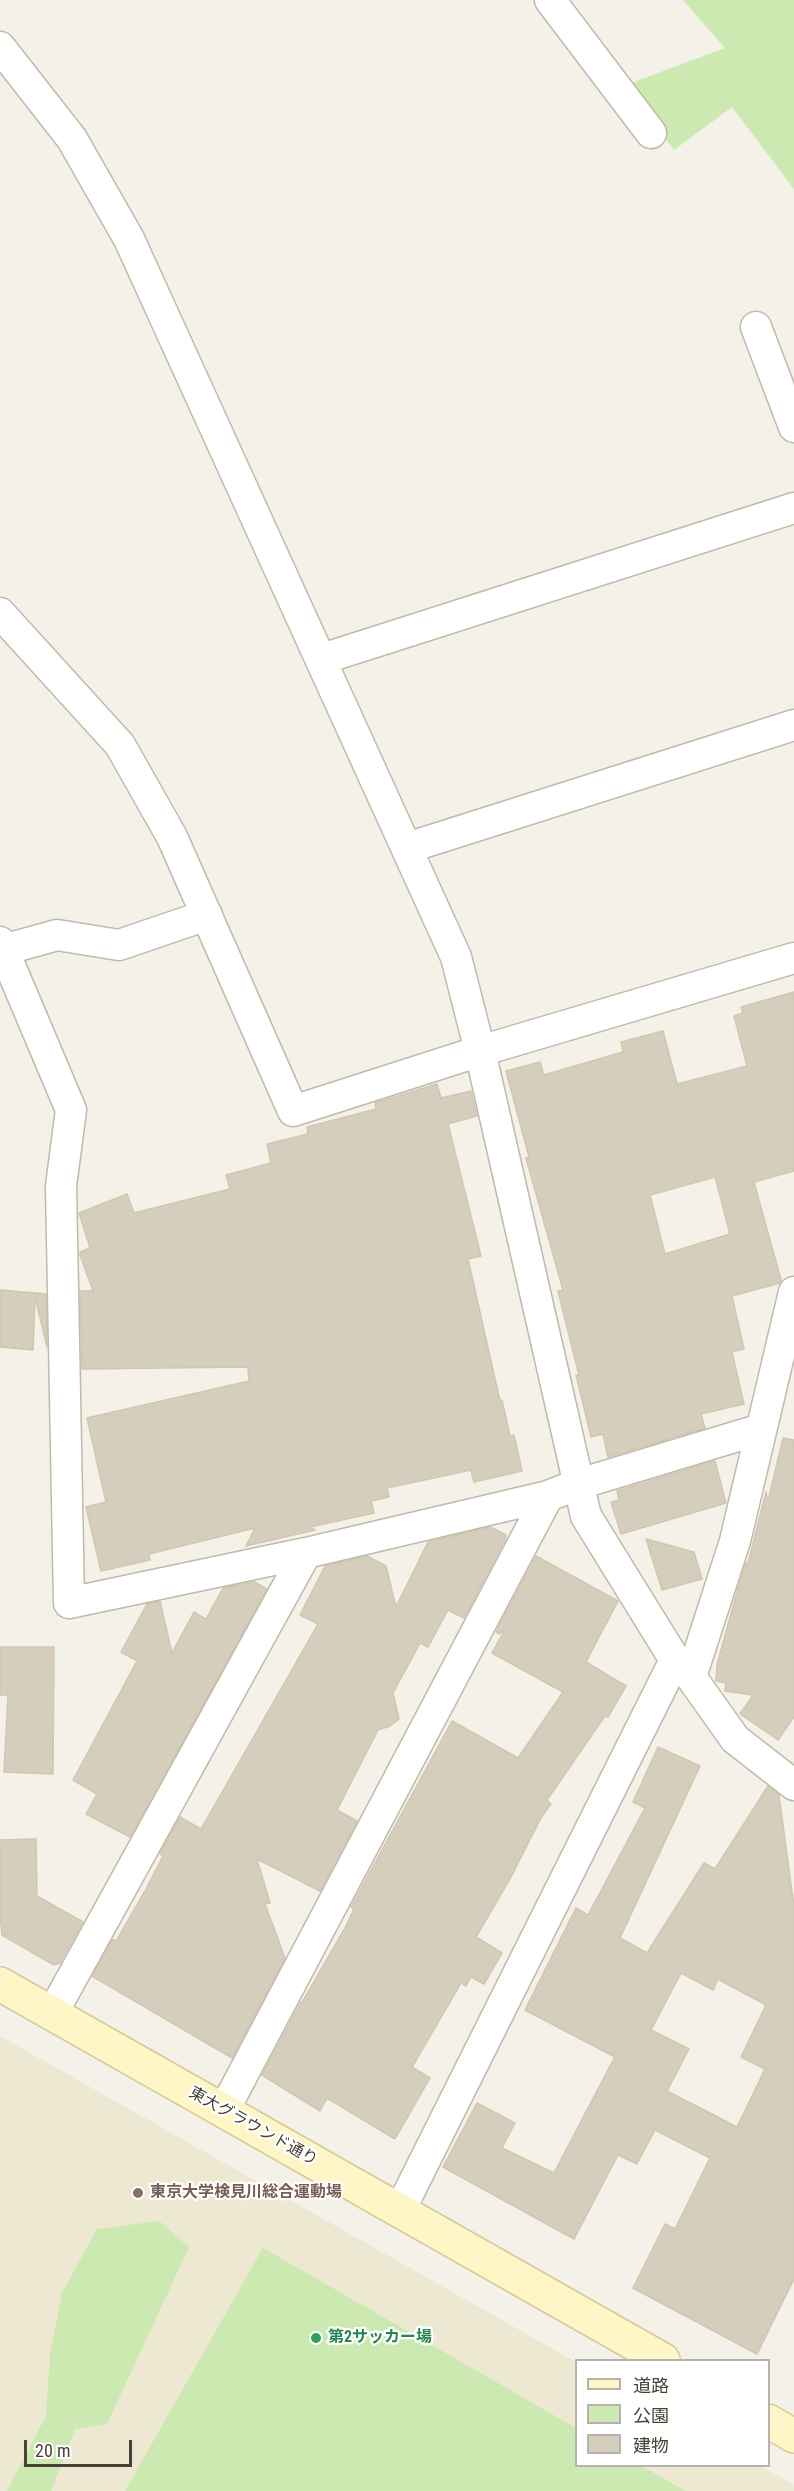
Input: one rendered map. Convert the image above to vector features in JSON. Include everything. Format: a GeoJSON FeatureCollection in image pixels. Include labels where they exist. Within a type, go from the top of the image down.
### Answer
{"type":"FeatureCollection","features":[{"type":"Feature","properties":{"kind":"street"},"geometry":{"type":"LineString","coordinates":[[550,0],[651,133]]}},
{"type":"Feature","properties":{"kind":"street"},"geometry":{"type":"LineString","coordinates":[[0,47],[72,139],[129,239],[456,957],[480,1051],[586,1516],[683,1668],[735,1739],[794,1785]]}},
{"type":"Feature","properties":{"kind":"street"},"geometry":{"type":"LineString","coordinates":[[756,327],[794,427]]}},
{"type":"Feature","properties":{"kind":"street"},"geometry":{"type":"LineString","coordinates":[[322,659],[794,508]]}},
{"type":"Feature","properties":{"kind":"street"},"geometry":{"type":"LineString","coordinates":[[0,613],[120,745],[172,837],[293,1111],[480,1051],[794,958]]}},
{"type":"Feature","properties":{"kind":"street"},"geometry":{"type":"LineString","coordinates":[[408,848],[794,725]]}},
{"type":"Feature","properties":{"kind":"street"},"geometry":{"type":"LineString","coordinates":[[207,915],[119,945],[57,934],[2,946],[71,1110],[61,1186],[69,1603],[306,1553],[548,1496],[579,1484],[761,1429]]}},
{"type":"Feature","properties":{"kind":"street"},"geometry":{"type":"LineString","coordinates":[[400,2210],[683,1668],[735,1541],[794,1292]]}},
{"type":"Feature","properties":{"kind":"street"},"geometry":{"type":"LineString","coordinates":[[224,2110],[548,1496]]}},
{"type":"Feature","properties":{"kind":"street"},"geometry":{"type":"LineString","coordinates":[[52,2014],[306,1553]]}},
{"type":"Feature","properties":{"kind":"street","name":"東大グラウンド通り"},"geometry":{"type":"LineString","coordinates":[[0,1984],[660,2359]]}},
{"type":"Feature","properties":{"kind":"street"},"geometry":{"type":"LineString","coordinates":[[770,2422],[794,2436]]}},
{"type":"Feature","properties":{"kind":"shaded area","name":"東京大学検見川総合運動場"},"geometry":{"type":"Polygon","coordinates":[[[0,2036],[575,2361],[575,2467],[762,2467],[794,2485],[794,2491],[0,2491],[0,2036]]]}},
{"type":"Feature","properties":{"kind":"green space"},"geometry":{"type":"Polygon","coordinates":[[[683,0],[794,0],[794,189],[732,107],[674,150],[626,85],[725,48],[683,0]]]}},
{"type":"Feature","properties":{"kind":"green space"},"geometry":{"type":"Polygon","coordinates":[[[159,2221],[189,2247],[107,2424],[75,2429],[51,2491],[7,2491],[46,2416],[50,2355],[62,2293],[97,2229],[159,2221]]]}},
{"type":"Feature","properties":{"kind":"green space","name":"第2サッカー場"},"geometry":{"type":"Polygon","coordinates":[[[263,2248],[575,2427],[575,2467],[643,2467],[686,2491],[125,2491],[263,2248]]]}},
{"type":"Feature","properties":{"kind":"building"},"geometry":{"type":"Polygon","coordinates":[[[794,992],[794,1171],[754,1182],[781,1280],[780,1283],[732,1296],[744,1349],[732,1352],[744,1404],[701,1414],[705,1428],[608,1457],[603,1434],[591,1437],[576,1375],[579,1375],[558,1291],[563,1290],[526,1158],[529,1157],[506,1071],[540,1062],[544,1075],[623,1052],[621,1042],[663,1031],[677,1084],[747,1066],[734,1016],[743,1013],[741,1007],[794,992]],[[715,1177],[650,1195],[665,1254],[730,1234],[715,1177]]]}},
{"type":"Feature","properties":{"kind":"building"},"geometry":{"type":"Polygon","coordinates":[[[437,1084],[441,1098],[471,1091],[477,1116],[448,1124],[481,1256],[468,1259],[500,1401],[502,1400],[510,1436],[514,1435],[522,1471],[474,1482],[471,1470],[387,1488],[389,1497],[371,1501],[374,1513],[310,1527],[315,1530],[246,1546],[255,1528],[149,1554],[150,1560],[101,1571],[86,1507],[106,1502],[87,1418],[249,1381],[248,1367],[82,1369],[80,1291],[93,1291],[80,1255],[80,1252],[90,1248],[79,1213],[127,1194],[134,1213],[230,1189],[226,1175],[271,1163],[267,1144],[308,1134],[307,1127],[376,1109],[375,1103],[437,1084]]]}},
{"type":"Feature","properties":{"kind":"building"},"geometry":{"type":"Polygon","coordinates":[[[0,1290],[46,1294],[47,1347],[35,1297],[33,1350],[0,1347],[0,1290]]]}},
{"type":"Feature","properties":{"kind":"building"},"geometry":{"type":"Polygon","coordinates":[[[783,1438],[794,1440],[794,1717],[778,1740],[740,1714],[753,1695],[725,1691],[726,1683],[716,1681],[717,1665],[738,1588],[746,1563],[747,1567],[766,1492],[768,1501],[783,1438]]]}},
{"type":"Feature","properties":{"kind":"building"},"geometry":{"type":"Polygon","coordinates":[[[715,1461],[726,1503],[621,1534],[611,1502],[619,1500],[617,1491],[715,1461]]]}},
{"type":"Feature","properties":{"kind":"building"},"geometry":{"type":"Polygon","coordinates":[[[490,1527],[506,1535],[505,1540],[464,1618],[448,1610],[428,1647],[420,1643],[393,1693],[399,1719],[390,1726],[378,1730],[337,1810],[357,1821],[320,1891],[257,1859],[270,1903],[265,1904],[285,1958],[232,2058],[92,1976],[113,1939],[116,1941],[146,1889],[163,1856],[160,1854],[180,1817],[201,1829],[318,1624],[300,1615],[325,1566],[367,1556],[386,1566],[396,1607],[428,1542],[490,1527]]]}},
{"type":"Feature","properties":{"kind":"building"},"geometry":{"type":"Polygon","coordinates":[[[646,1539],[694,1552],[702,1579],[662,1590],[646,1539]]]}},
{"type":"Feature","properties":{"kind":"building"},"geometry":{"type":"Polygon","coordinates":[[[536,1556],[618,1601],[586,1662],[626,1686],[608,1717],[605,1716],[547,1800],[551,1804],[542,1816],[511,1877],[476,1937],[502,1953],[484,1984],[471,1977],[466,1986],[461,1983],[412,2067],[430,2078],[395,2139],[327,2098],[320,2111],[262,2075],[301,2002],[301,2004],[346,1926],[354,1909],[351,1907],[452,1721],[518,1758],[563,1692],[492,1653],[505,1629],[499,1634],[496,1632],[536,1556]]]}},
{"type":"Feature","properties":{"kind":"building"},"geometry":{"type":"Polygon","coordinates":[[[254,1582],[267,1589],[130,1837],[86,1814],[97,1794],[73,1780],[137,1661],[121,1652],[147,1604],[160,1601],[172,1653],[194,1612],[206,1619],[223,1588],[254,1582]]]}},
{"type":"Feature","properties":{"kind":"building"},"geometry":{"type":"Polygon","coordinates":[[[0,1647],[54,1647],[53,1774],[4,1772],[8,1695],[0,1695],[0,1647]]]}},
{"type":"Feature","properties":{"kind":"building"},"geometry":{"type":"Polygon","coordinates":[[[658,1747],[700,1766],[620,1938],[647,1953],[704,1863],[715,1869],[768,1786],[779,1795],[794,1907],[794,2279],[757,2354],[633,2288],[665,2224],[675,2229],[710,2158],[655,2130],[637,2164],[618,2155],[574,2239],[443,2167],[477,2103],[515,2123],[502,2148],[554,2173],[615,2057],[525,2010],[576,1908],[588,1915],[645,1808],[633,1802],[658,1747]],[[681,1973],[651,2030],[689,2049],[667,2091],[737,2127],[765,2069],[741,2057],[766,2005],[718,1979],[713,1990],[681,1973]]]}},
{"type":"Feature","properties":{"kind":"building"},"geometry":{"type":"Polygon","coordinates":[[[36,1839],[37,1896],[83,1922],[60,1963],[54,1965],[2,1935],[0,1840],[36,1839]]]}},
{"type":"Feature","properties":{"kind":"place","name":"東京大学検見川総合運動場"},"geometry":{"type":"Point","coordinates":[138,2193]}},
{"type":"Feature","properties":{"kind":"place","name":"第2サッカー場"},"geometry":{"type":"Point","coordinates":[316,2338]}}]}
